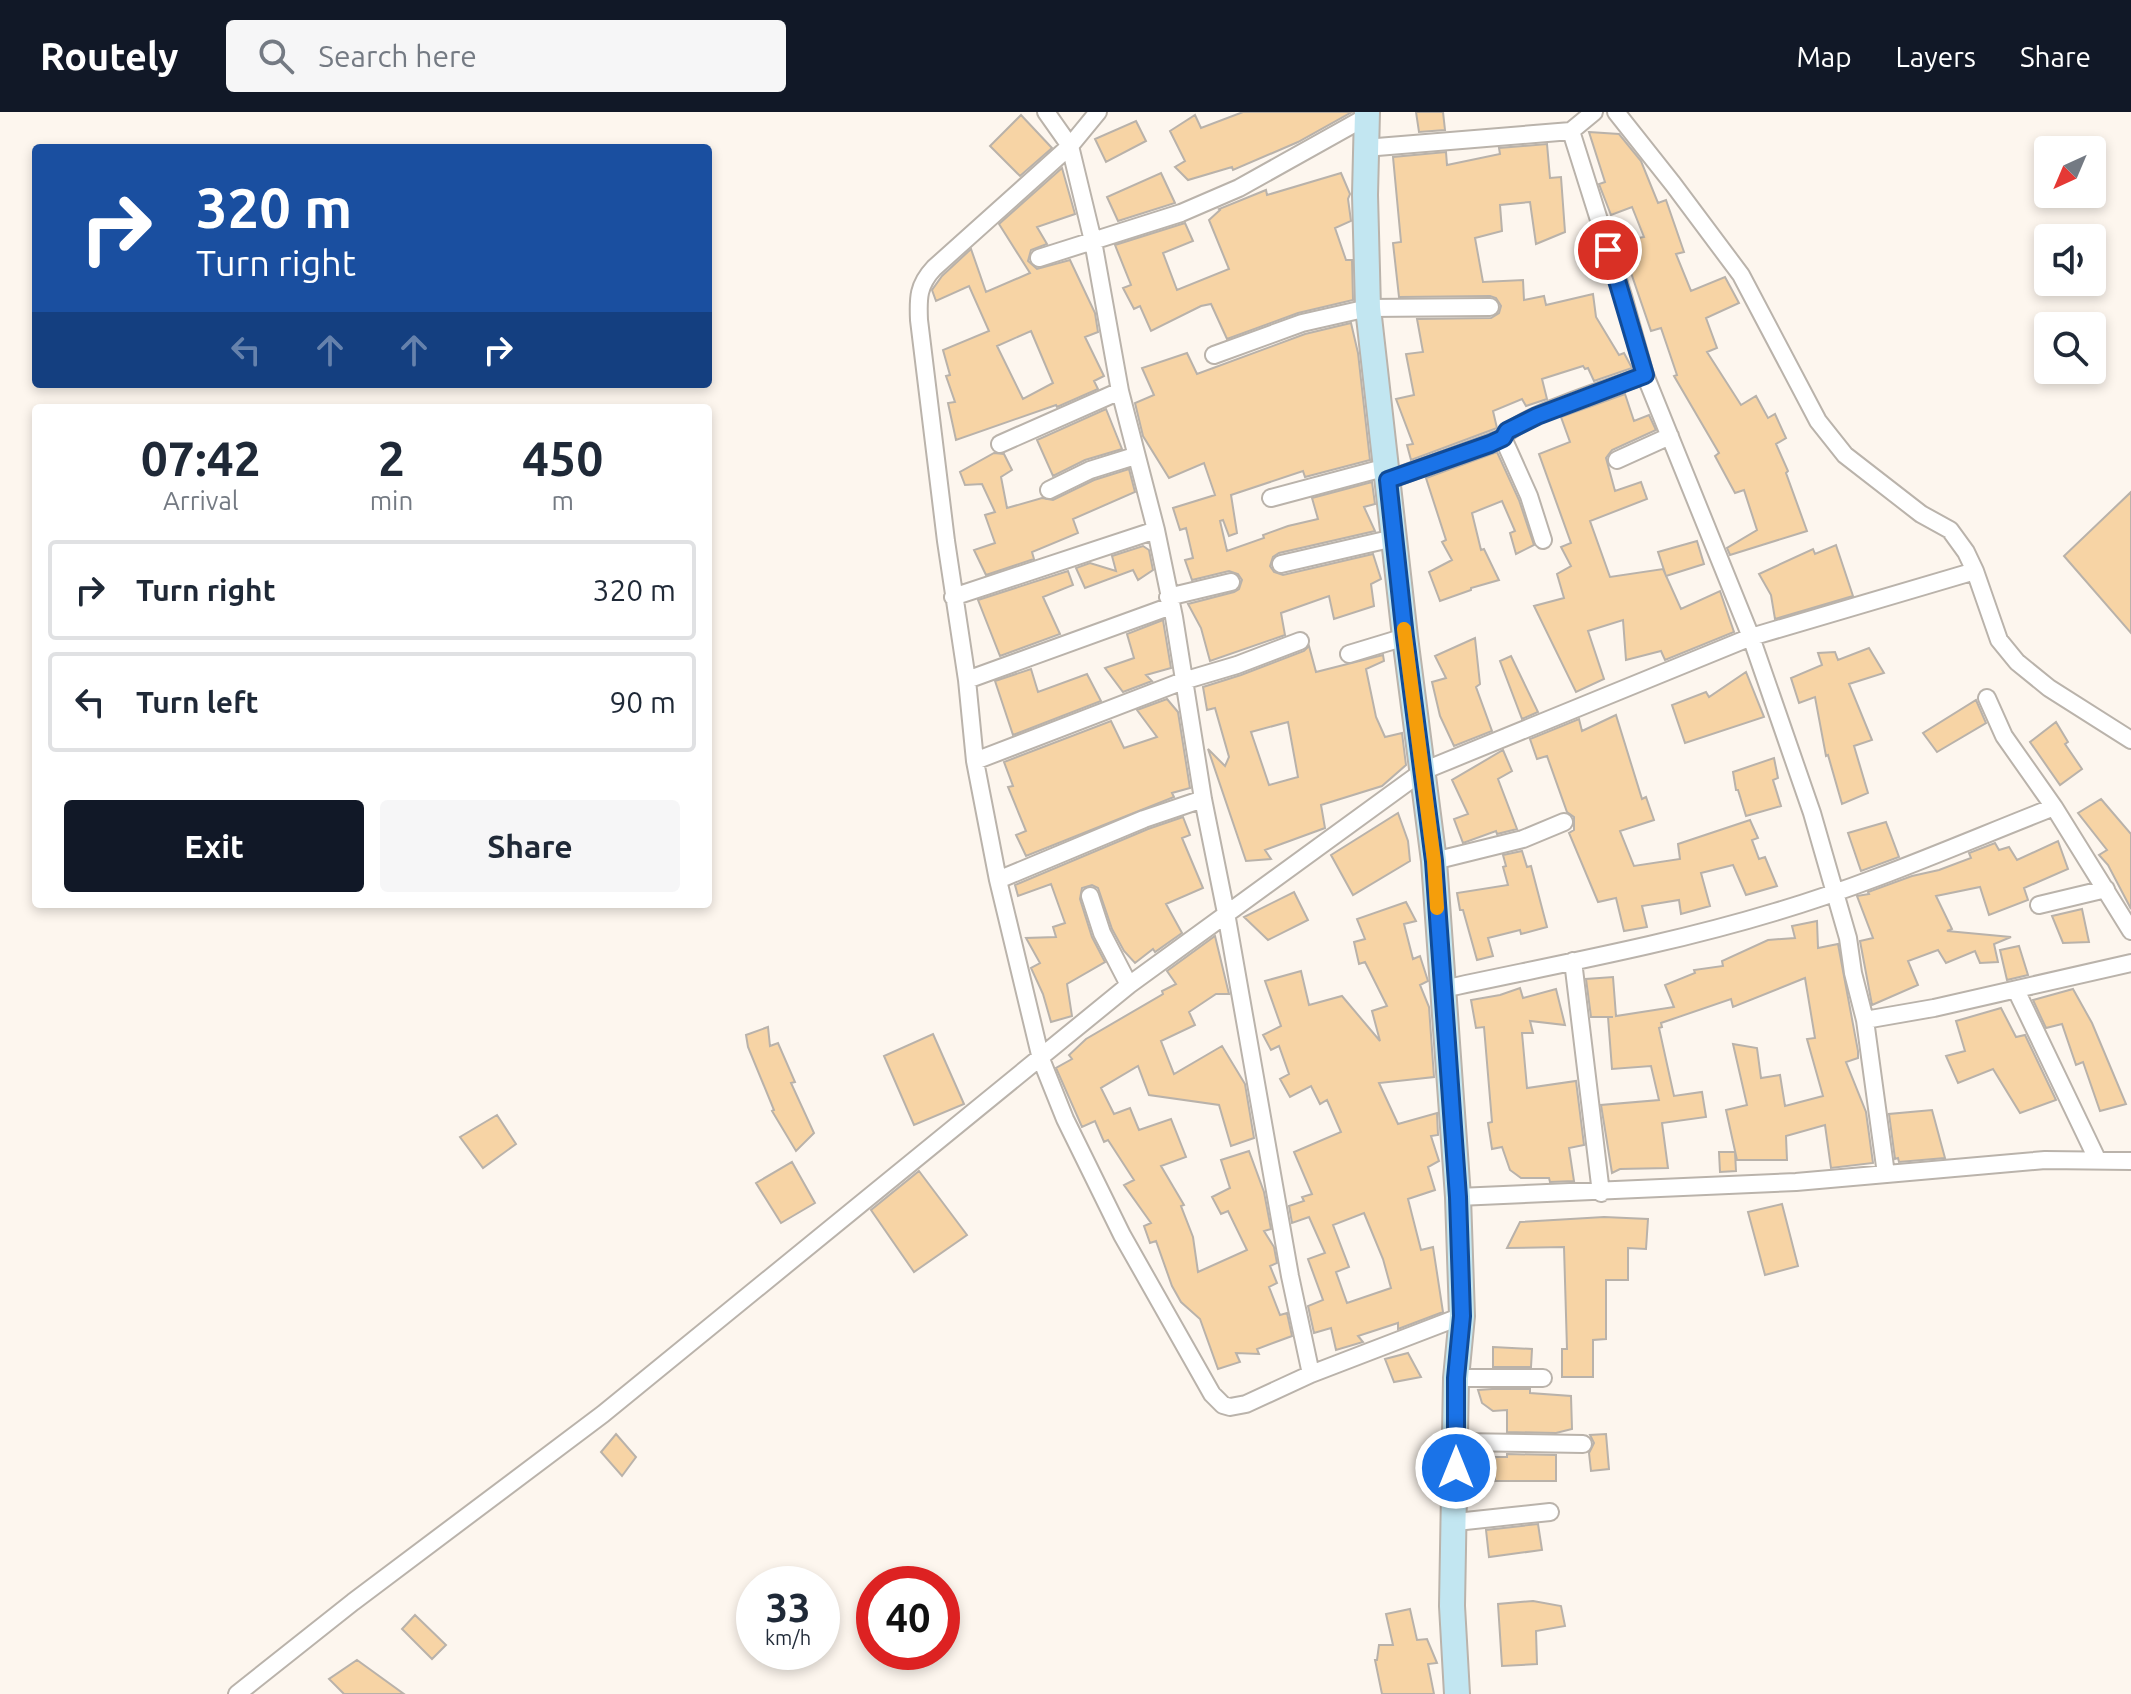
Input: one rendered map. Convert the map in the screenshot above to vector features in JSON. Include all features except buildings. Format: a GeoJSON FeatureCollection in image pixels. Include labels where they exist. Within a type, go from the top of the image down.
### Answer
{"type":"FeatureCollection","features":[{"type":"Feature","properties":{"kind":"street"},"geometry":{"type":"LineString","coordinates":[[1046,112],[1070,146],[1093,241],[1120,391],[1156,530],[1267,1157],[1311,1374]]}},
{"type":"Feature","properties":{"kind":"street"},"geometry":{"type":"LineString","coordinates":[[1098,112],[1070,146],[925,277],[919,292],[919,320],[975,761],[998,880],[1041,1059],[1065,1119],[1122,1235],[1212,1394],[1223,1405],[1237,1407],[1311,1374],[1462,1316]]}},
{"type":"Feature","properties":{"kind":"street"},"geometry":{"type":"LineString","coordinates":[[1365,148],[1571,131],[1594,112]]}},
{"type":"Feature","properties":{"kind":"street"},"geometry":{"type":"LineString","coordinates":[[1616,112],[1741,275],[1818,421],[1845,455],[1921,514],[1950,530],[1966,552],[1995,631],[2009,653],[2049,688],[2131,740]]}},
{"type":"Feature","properties":{"kind":"street"},"geometry":{"type":"LineString","coordinates":[[1367,115],[1368,308],[1434,861],[1458,1197],[1462,1316],[1456,1378],[1456,1522],[1452,1606],[1457,1694]]}},
{"type":"Feature","properties":{"kind":"street"},"geometry":{"type":"LineString","coordinates":[[1039,258],[1181,213],[1239,188],[1367,115]]}},
{"type":"Feature","properties":{"kind":"street"},"geometry":{"type":"LineString","coordinates":[[1571,131],[1645,375],[1786,731],[1848,938],[1865,1020],[1886,1174]]}},
{"type":"Feature","properties":{"kind":"street"},"geometry":{"type":"LineString","coordinates":[[1214,355],[1302,323],[1368,308],[1490,307]]}},
{"type":"Feature","properties":{"kind":"street"},"geometry":{"type":"LineString","coordinates":[[1271,498],[1387,474],[1503,438],[1507,431],[1537,416],[1645,375]]}},
{"type":"Feature","properties":{"kind":"street"},"geometry":{"type":"LineString","coordinates":[[1000,444],[1120,391]]}},
{"type":"Feature","properties":{"kind":"street"},"geometry":{"type":"LineString","coordinates":[[1617,460],[1670,436]]}},
{"type":"Feature","properties":{"kind":"street"},"geometry":{"type":"LineString","coordinates":[[1503,438],[1529,496],[1543,540]]}},
{"type":"Feature","properties":{"kind":"street"},"geometry":{"type":"LineString","coordinates":[[1049,490],[1090,470],[1135,456]]}},
{"type":"Feature","properties":{"kind":"street"},"geometry":{"type":"LineString","coordinates":[[953,597],[1156,530]]}},
{"type":"Feature","properties":{"kind":"street"},"geometry":{"type":"LineString","coordinates":[[1281,564],[1394,538]]}},
{"type":"Feature","properties":{"kind":"street"},"geometry":{"type":"LineString","coordinates":[[237,1694],[353,1602],[603,1414],[1129,985],[1423,771],[1751,637],[1975,571]]}},
{"type":"Feature","properties":{"kind":"street"},"geometry":{"type":"LineString","coordinates":[[967,680],[1170,601],[1231,582]]}},
{"type":"Feature","properties":{"kind":"street"},"geometry":{"type":"LineString","coordinates":[[1349,654],[1405,637]]}},
{"type":"Feature","properties":{"kind":"street"},"geometry":{"type":"LineString","coordinates":[[975,761],[1183,681],[1300,641]]}},
{"type":"Feature","properties":{"kind":"street"},"geometry":{"type":"LineString","coordinates":[[1987,698],[2004,736],[2054,807],[2131,931]]}},
{"type":"Feature","properties":{"kind":"street"},"geometry":{"type":"LineString","coordinates":[[998,880],[1144,819],[1203,799]]}},
{"type":"Feature","properties":{"kind":"street"},"geometry":{"type":"LineString","coordinates":[[1443,989],[1733,924],[1835,894],[2054,807]]}},
{"type":"Feature","properties":{"kind":"street"},"geometry":{"type":"LineString","coordinates":[[1434,861],[1523,839],[1564,822]]}},
{"type":"Feature","properties":{"kind":"street"},"geometry":{"type":"LineString","coordinates":[[2039,905],[2106,889]]}},
{"type":"Feature","properties":{"kind":"street"},"geometry":{"type":"LineString","coordinates":[[1090,896],[1102,933],[1129,985]]}},
{"type":"Feature","properties":{"kind":"street"},"geometry":{"type":"LineString","coordinates":[[1573,961],[1601,1193]]}},
{"type":"Feature","properties":{"kind":"street"},"geometry":{"type":"LineString","coordinates":[[1865,1020],[2131,963]]}},
{"type":"Feature","properties":{"kind":"street"},"geometry":{"type":"LineString","coordinates":[[2016,990],[2097,1159]]}},
{"type":"Feature","properties":{"kind":"street"},"geometry":{"type":"LineString","coordinates":[[1458,1197],[1796,1182],[2045,1160],[2131,1161]]}},
{"type":"Feature","properties":{"kind":"street"},"geometry":{"type":"LineString","coordinates":[[1456,1378],[1543,1378]]}},
{"type":"Feature","properties":{"kind":"street"},"geometry":{"type":"LineString","coordinates":[[1456,1442],[1583,1444]]}},
{"type":"Feature","properties":{"kind":"street"},"geometry":{"type":"LineString","coordinates":[[1456,1522],[1550,1512]]}},
{"type":"Feature","properties":{"kind":"slow traffic"},"geometry":{"type":"LineString","coordinates":[[1404,629],[1434,861],[1437,908]]}},
{"type":"Feature","properties":{"kind":"route"},"geometry":{"type":"LineString","coordinates":[[1456,1468],[1461,1257],[1447,1030],[1434,861],[1388,480],[1490,444],[1503,438],[1507,431],[1537,416],[1645,375],[1608,250]]}}]}
